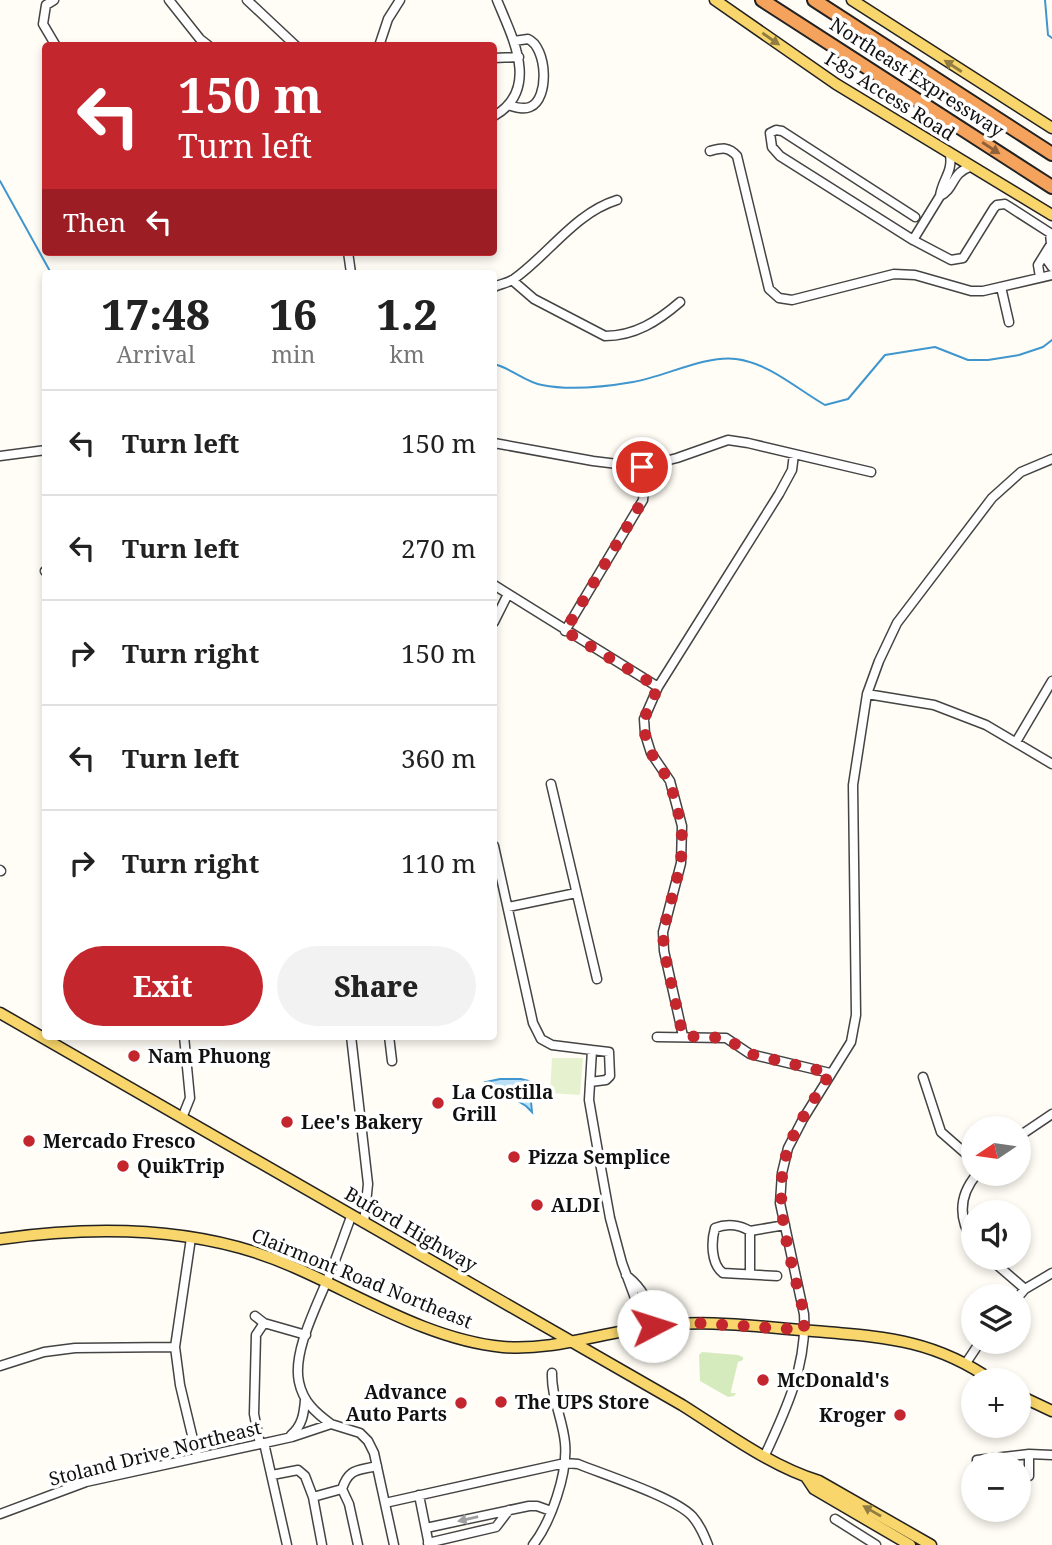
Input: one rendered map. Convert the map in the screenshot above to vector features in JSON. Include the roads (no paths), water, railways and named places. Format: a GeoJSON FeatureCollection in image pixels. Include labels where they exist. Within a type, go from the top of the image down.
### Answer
{"type":"FeatureCollection","features":[{"type":"Feature","properties":{"kind":"highway","name":"Northeast Expressway"},"geometry":{"type":"LineString","coordinates":[[762,0],[1052,187]]}},
{"type":"Feature","properties":{"kind":"highway","name":"Northeast Expressway"},"geometry":{"type":"LineString","coordinates":[[814,0],[1052,154]]}},
{"type":"Feature","properties":{"kind":"main road","name":"I-85 Access Road"},"geometry":{"type":"LineString","coordinates":[[715,0],[836,83],[1052,215]]}},
{"type":"Feature","properties":{"kind":"main road"},"geometry":{"type":"LineString","coordinates":[[852,0],[1052,128]]}},
{"type":"Feature","properties":{"kind":"main road","name":"Buford Highway"},"geometry":{"type":"LineString","coordinates":[[0,1013],[42,1037]]}},
{"type":"Feature","properties":{"kind":"main road","name":"Buford Highway"},"geometry":{"type":"LineString","coordinates":[[47,1040],[765,1455],[806,1477],[819,1480],[931,1545]]}},
{"type":"Feature","properties":{"kind":"main road","name":"Clairmont Road Northeast"},"geometry":{"type":"LineString","coordinates":[[0,1239],[45,1234],[128,1232],[175,1234],[236,1246],[276,1259],[435,1330],[471,1342],[528,1348],[645,1327],[697,1323],[890,1337],[922,1345],[974,1368]]}},
{"type":"Feature","properties":{"kind":"main road"},"geometry":{"type":"LineString","coordinates":[[1031,1401],[1052,1411]]}},
{"type":"Feature","properties":{"kind":"main road","name":"Buford Highway"},"geometry":{"type":"LineString","coordinates":[[806,1477],[814,1489],[909,1545]]}},
{"type":"Feature","properties":{"kind":"street"},"geometry":{"type":"LineString","coordinates":[[54,0],[46,5],[43,24],[54,42]]}},
{"type":"Feature","properties":{"kind":"street"},"geometry":{"type":"LineString","coordinates":[[169,0],[204,42]]}},
{"type":"Feature","properties":{"kind":"street"},"geometry":{"type":"LineString","coordinates":[[247,0],[292,42]]}},
{"type":"Feature","properties":{"kind":"street"},"geometry":{"type":"LineString","coordinates":[[380,42],[388,19],[400,0]]}},
{"type":"Feature","properties":{"kind":"street"},"geometry":{"type":"LineString","coordinates":[[497,0],[514,41],[521,75],[508,105],[497,114]]}},
{"type":"Feature","properties":{"kind":"street"},"geometry":{"type":"LineString","coordinates":[[508,105],[527,108],[533,106],[541,93],[544,78],[539,52],[533,41],[514,41]]}},
{"type":"Feature","properties":{"kind":"street"},"geometry":{"type":"LineString","coordinates":[[497,58],[519,57]]}},
{"type":"Feature","properties":{"kind":"street"},"geometry":{"type":"LineString","coordinates":[[915,216],[782,131],[770,133],[772,147],[780,156],[913,240],[951,260],[962,258],[994,208],[997,205],[1005,205],[1051,233],[1051,244],[1038,265],[1049,271]]}},
{"type":"Feature","properties":{"kind":"street"},"geometry":{"type":"LineString","coordinates":[[710,151],[723,148],[731,150],[737,156],[769,289],[779,298],[792,300],[894,274],[915,275],[983,292],[1049,271]]}},
{"type":"Feature","properties":{"kind":"street"},"geometry":{"type":"LineString","coordinates":[[913,240],[949,178],[952,164],[950,155]]}},
{"type":"Feature","properties":{"kind":"street"},"geometry":{"type":"LineString","coordinates":[[949,178],[970,167]]}},
{"type":"Feature","properties":{"kind":"street"},"geometry":{"type":"LineString","coordinates":[[497,286],[512,280],[602,205],[617,200]]}},
{"type":"Feature","properties":{"kind":"street"},"geometry":{"type":"LineString","coordinates":[[1049,271],[1047,260],[1052,253]]}},
{"type":"Feature","properties":{"kind":"street"},"geometry":{"type":"LineString","coordinates":[[512,280],[534,299],[605,336],[616,336],[644,328],[680,302]]}},
{"type":"Feature","properties":{"kind":"street"},"geometry":{"type":"LineString","coordinates":[[1001,287],[1009,322]]}},
{"type":"Feature","properties":{"kind":"street"},"geometry":{"type":"LineString","coordinates":[[497,444],[642,467],[667,462],[729,440],[871,472]]}},
{"type":"Feature","properties":{"kind":"street"},"geometry":{"type":"LineString","coordinates":[[0,456],[42,451]]}},
{"type":"Feature","properties":{"kind":"street"},"geometry":{"type":"LineString","coordinates":[[683,1036],[664,951],[663,932],[681,863],[682,827],[670,782],[651,753],[644,719],[658,687],[779,494],[792,470],[794,454]]}},
{"type":"Feature","properties":{"kind":"street"},"geometry":{"type":"LineString","coordinates":[[765,1455],[795,1385],[804,1330],[804,1314],[780,1203],[782,1173],[788,1148],[830,1073],[851,1042],[856,1014],[853,785],[867,694],[897,623],[992,498],[1021,472],[1052,458]]}},
{"type":"Feature","properties":{"kind":"street"},"geometry":{"type":"LineString","coordinates":[[565,631],[643,500],[645,479],[642,467]]}},
{"type":"Feature","properties":{"kind":"street"},"geometry":{"type":"LineString","coordinates":[[497,587],[658,687]]}},
{"type":"Feature","properties":{"kind":"street"},"geometry":{"type":"LineString","coordinates":[[497,616],[509,594]]}},
{"type":"Feature","properties":{"kind":"street"},"geometry":{"type":"LineString","coordinates":[[1016,742],[1052,681]]}},
{"type":"Feature","properties":{"kind":"street"},"geometry":{"type":"LineString","coordinates":[[867,694],[934,705],[986,724],[1052,764]]}},
{"type":"Feature","properties":{"kind":"street"},"geometry":{"type":"LineString","coordinates":[[551,784],[597,979]]}},
{"type":"Feature","properties":{"kind":"street"},"geometry":{"type":"LineString","coordinates":[[497,859],[529,1009],[541,1039],[552,1045],[609,1052],[610,1076],[607,1080],[590,1082]]}},
{"type":"Feature","properties":{"kind":"street"},"geometry":{"type":"LineString","coordinates":[[508,907],[576,893]]}},
{"type":"Feature","properties":{"kind":"street"},"geometry":{"type":"LineString","coordinates":[[657,1037],[726,1038],[750,1054],[830,1073]]}},
{"type":"Feature","properties":{"kind":"street"},"geometry":{"type":"LineString","coordinates":[[182,1118],[190,1098],[184,1040]]}},
{"type":"Feature","properties":{"kind":"street"},"geometry":{"type":"LineString","coordinates":[[351,1040],[368,1184],[364,1223]]}},
{"type":"Feature","properties":{"kind":"street"},"geometry":{"type":"LineString","coordinates":[[390,1040],[393,1061]]}},
{"type":"Feature","properties":{"kind":"street"},"geometry":{"type":"LineString","coordinates":[[592,1050],[589,1100],[610,1218],[626,1275],[640,1286],[645,1294],[645,1327]]}},
{"type":"Feature","properties":{"kind":"street"},"geometry":{"type":"LineString","coordinates":[[923,1077],[941,1132],[961,1150]]}},
{"type":"Feature","properties":{"kind":"street"},"geometry":{"type":"LineString","coordinates":[[1031,1128],[1052,1114]]}},
{"type":"Feature","properties":{"kind":"street"},"geometry":{"type":"LineString","coordinates":[[351,1217],[306,1335],[299,1361],[298,1380],[304,1397],[318,1415],[331,1424],[360,1433],[368,1441],[374,1453],[394,1545]]}},
{"type":"Feature","properties":{"kind":"street"},"geometry":{"type":"LineString","coordinates":[[776,1276],[723,1273],[714,1262],[713,1236],[715,1228],[722,1225],[742,1227],[750,1231],[785,1225]]}},
{"type":"Feature","properties":{"kind":"street"},"geometry":{"type":"LineString","coordinates":[[750,1231],[751,1274]]}},
{"type":"Feature","properties":{"kind":"street"},"geometry":{"type":"LineString","coordinates":[[191,1237],[175,1347],[180,1385],[197,1456]]}},
{"type":"Feature","properties":{"kind":"street"},"geometry":{"type":"LineString","coordinates":[[1003,1270],[1019,1284]]}},
{"type":"Feature","properties":{"kind":"street"},"geometry":{"type":"LineString","coordinates":[[1031,1285],[1052,1273]]}},
{"type":"Feature","properties":{"kind":"street"},"geometry":{"type":"LineString","coordinates":[[256,1316],[264,1322],[306,1335]]}},
{"type":"Feature","properties":{"kind":"street"},"geometry":{"type":"LineString","coordinates":[[264,1322],[256,1335],[254,1414],[272,1475],[287,1545]]}},
{"type":"Feature","properties":{"kind":"street"},"geometry":{"type":"LineString","coordinates":[[0,1366],[44,1352],[75,1348],[175,1347]]}},
{"type":"Feature","properties":{"kind":"street"},"geometry":{"type":"LineString","coordinates":[[966,1363],[972,1354]]}},
{"type":"Feature","properties":{"kind":"street"},"geometry":{"type":"LineString","coordinates":[[533,1545],[551,1511],[565,1463],[565,1442],[552,1373]]}},
{"type":"Feature","properties":{"kind":"street"},"geometry":{"type":"LineString","coordinates":[[289,1437],[303,1419],[304,1397]]}},
{"type":"Feature","properties":{"kind":"street","name":"Stoland Drive Northeast"},"geometry":{"type":"LineString","coordinates":[[0,1514],[86,1482],[262,1444],[331,1424]]}},
{"type":"Feature","properties":{"kind":"street"},"geometry":{"type":"LineString","coordinates":[[1031,1454],[1052,1455]]}},
{"type":"Feature","properties":{"kind":"street"},"geometry":{"type":"LineString","coordinates":[[385,1503],[565,1463],[578,1464],[653,1494],[688,1512],[700,1526],[708,1545]]}},
{"type":"Feature","properties":{"kind":"street"},"geometry":{"type":"LineString","coordinates":[[358,1545],[349,1504],[342,1489],[345,1479],[354,1471],[377,1466]]}},
{"type":"Feature","properties":{"kind":"street"},"geometry":{"type":"LineString","coordinates":[[272,1475],[298,1470],[305,1476],[313,1497],[322,1545]]}},
{"type":"Feature","properties":{"kind":"street"},"geometry":{"type":"LineString","coordinates":[[313,1497],[342,1489]]}},
{"type":"Feature","properties":{"kind":"street"},"geometry":{"type":"LineString","coordinates":[[419,1495],[429,1544],[496,1527],[509,1510]]}},
{"type":"Feature","properties":{"kind":"street"},"geometry":{"type":"LineString","coordinates":[[426,1528],[537,1506],[551,1511]]}},
{"type":"Feature","properties":{"kind":"street"},"geometry":{"type":"LineString","coordinates":[[835,1518],[876,1545]]}},
{"type":"Feature","properties":{"kind":"water"},"geometry":{"type":"Polygon","coordinates":[[[500,1079],[529,1081],[532,1112],[486,1082],[500,1079]]]}},
{"type":"Feature","properties":{"kind":"waterway"},"geometry":{"type":"LineString","coordinates":[[1045,0],[1048,35],[1052,38]]}},
{"type":"Feature","properties":{"kind":"waterway"},"geometry":{"type":"LineString","coordinates":[[0,181],[49,270]]}},
{"type":"Feature","properties":{"kind":"waterway"},"geometry":{"type":"LineString","coordinates":[[497,365],[536,383],[576,388],[633,382],[711,360],[736,359],[771,371],[825,405],[848,399],[885,355],[935,347],[968,360],[988,360],[1019,355],[1043,347],[1052,340]]}},
{"type":"Feature","properties":{"kind":"place","name":"Nam Phuong"},"geometry":{"type":"Point","coordinates":[134,1056]}},
{"type":"Feature","properties":{"kind":"place","name":"La Costilla Grill"},"geometry":{"type":"Point","coordinates":[438,1103]}},
{"type":"Feature","properties":{"kind":"place","name":"Lee's Bakery"},"geometry":{"type":"Point","coordinates":[287,1122]}},
{"type":"Feature","properties":{"kind":"place","name":"Mercado Fresco"},"geometry":{"type":"Point","coordinates":[29,1141]}},
{"type":"Feature","properties":{"kind":"place","name":"Pizza Semplice"},"geometry":{"type":"Point","coordinates":[514,1157]}},
{"type":"Feature","properties":{"kind":"place","name":"QuikTrip"},"geometry":{"type":"Point","coordinates":[123,1166]}},
{"type":"Feature","properties":{"kind":"place","name":"ALDI"},"geometry":{"type":"Point","coordinates":[537,1205]}},
{"type":"Feature","properties":{"kind":"place","name":"McDonald's"},"geometry":{"type":"Point","coordinates":[763,1380]}},
{"type":"Feature","properties":{"kind":"place","name":"The UPS Store"},"geometry":{"type":"Point","coordinates":[501,1402]}},
{"type":"Feature","properties":{"kind":"place","name":"Advance Auto Parts"},"geometry":{"type":"Point","coordinates":[461,1403]}},
{"type":"Feature","properties":{"kind":"place","name":"Kroger"},"geometry":{"type":"Point","coordinates":[900,1415]}}]}
